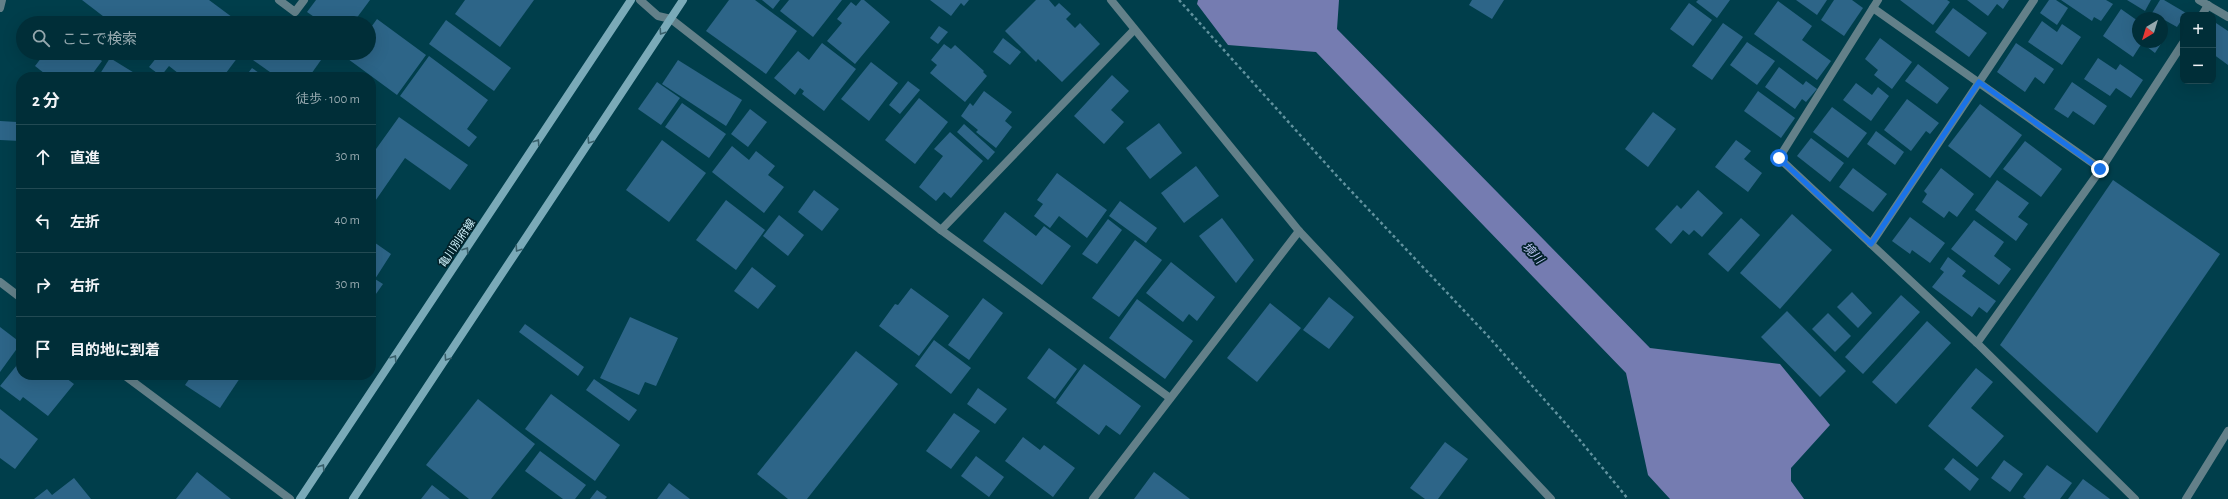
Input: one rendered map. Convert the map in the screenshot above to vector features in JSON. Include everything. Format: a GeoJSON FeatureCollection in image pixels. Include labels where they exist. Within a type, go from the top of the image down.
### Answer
{"type":"FeatureCollection","features":[{"type":"Feature","properties":{"kind":"main road","name":"亀川別府線"},"geometry":{"type":"LineString","coordinates":[[300,499],[631,0]]}},
{"type":"Feature","properties":{"kind":"main road"},"geometry":{"type":"LineString","coordinates":[[353,499],[684,0]]}},
{"type":"Feature","properties":{"kind":"street"},"geometry":{"type":"LineString","coordinates":[[0,8],[2,0]]}},
{"type":"Feature","properties":{"kind":"street"},"geometry":{"type":"LineString","coordinates":[[279,0],[295,12],[304,0]]}},
{"type":"Feature","properties":{"kind":"street"},"geometry":{"type":"LineString","coordinates":[[640,0],[658,16],[670,20],[941,230],[1170,398]]}},
{"type":"Feature","properties":{"kind":"street"},"geometry":{"type":"LineString","coordinates":[[1111,0],[1299,231],[1551,499]]}},
{"type":"Feature","properties":{"kind":"street"},"geometry":{"type":"LineString","coordinates":[[1878,0],[1779,158],[1977,343],[2135,499]]}},
{"type":"Feature","properties":{"kind":"street"},"geometry":{"type":"LineString","coordinates":[[1871,244],[2034,0]]}},
{"type":"Feature","properties":{"kind":"street"},"geometry":{"type":"LineString","coordinates":[[2199,0],[2228,17]]}},
{"type":"Feature","properties":{"kind":"street"},"geometry":{"type":"LineString","coordinates":[[2204,12],[2208,5]]}},
{"type":"Feature","properties":{"kind":"street"},"geometry":{"type":"LineString","coordinates":[[1873,8],[2100,169]]}},
{"type":"Feature","properties":{"kind":"street"},"geometry":{"type":"LineString","coordinates":[[941,230],[1134,30]]}},
{"type":"Feature","properties":{"kind":"street"},"geometry":{"type":"LineString","coordinates":[[1977,343],[2100,169],[2180,48]]}},
{"type":"Feature","properties":{"kind":"street"},"geometry":{"type":"LineString","coordinates":[[1093,499],[1299,231]]}},
{"type":"Feature","properties":{"kind":"street"},"geometry":{"type":"LineString","coordinates":[[0,282],[16,294]]}},
{"type":"Feature","properties":{"kind":"street"},"geometry":{"type":"LineString","coordinates":[[131,380],[290,499]]}},
{"type":"Feature","properties":{"kind":"street"},"geometry":{"type":"LineString","coordinates":[[2186,499],[2228,431]]}},
{"type":"Feature","properties":{"kind":"path"},"geometry":{"type":"LineString","coordinates":[[1179,0],[1336,175],[1487,335],[1574,432],[1628,499]]}},
{"type":"Feature","properties":{"kind":"water","name":"境川"},"geometry":{"type":"Polygon","coordinates":[[[1198,0],[1339,0],[1337,29],[1650,348],[1780,364],[1830,425],[1791,468],[1791,481],[1804,499],[1670,499],[1648,475],[1626,373],[1316,52],[1228,45],[1197,4],[1198,0]]]}},
{"type":"Feature","properties":{"kind":"building"},"geometry":{"type":"Polygon","coordinates":[[[82,0],[209,0],[231,16],[103,16],[82,0]]]}},
{"type":"Feature","properties":{"kind":"building"},"geometry":{"type":"Polygon","coordinates":[[[316,0],[370,0],[358,16],[313,16],[307,12],[316,0]]]}},
{"type":"Feature","properties":{"kind":"building"},"geometry":{"type":"Polygon","coordinates":[[[465,0],[534,0],[500,47],[455,14],[465,0]]]}},
{"type":"Feature","properties":{"kind":"building"},"geometry":{"type":"Polygon","coordinates":[[[729,0],[755,0],[797,31],[766,74],[706,31],[729,0]]]}},
{"type":"Feature","properties":{"kind":"building"},"geometry":{"type":"Polygon","coordinates":[[[762,0],[780,0],[773,9],[762,0]]]}},
{"type":"Feature","properties":{"kind":"building"},"geometry":{"type":"Polygon","coordinates":[[[789,0],[842,0],[813,37],[780,11],[789,0]]]}},
{"type":"Feature","properties":{"kind":"building"},"geometry":{"type":"Polygon","coordinates":[[[861,0],[864,0],[890,22],[855,64],[827,41],[842,23],[837,19],[851,2],[856,6],[861,0]]]}},
{"type":"Feature","properties":{"kind":"building"},"geometry":{"type":"Polygon","coordinates":[[[930,0],[969,0],[964,6],[961,3],[951,16],[930,0]]]}},
{"type":"Feature","properties":{"kind":"building"},"geometry":{"type":"Polygon","coordinates":[[[1036,0],[1049,0],[1055,7],[1059,3],[1071,14],[1066,19],[1075,28],[1080,23],[1100,44],[1062,82],[1038,59],[1036,62],[1005,31],[1036,0]]]}},
{"type":"Feature","properties":{"kind":"building"},"geometry":{"type":"Polygon","coordinates":[[[1472,0],[1504,0],[1492,19],[1469,5],[1472,0]]]}},
{"type":"Feature","properties":{"kind":"building"},"geometry":{"type":"Polygon","coordinates":[[[1698,0],[1730,0],[1717,18],[1696,2],[1698,0]]]}},
{"type":"Feature","properties":{"kind":"building"},"geometry":{"type":"Polygon","coordinates":[[[1796,0],[1827,0],[1817,15],[1796,0]]]}},
{"type":"Feature","properties":{"kind":"building"},"geometry":{"type":"Polygon","coordinates":[[[1834,0],[1852,0],[1863,8],[1844,36],[1821,20],[1834,0]]]}},
{"type":"Feature","properties":{"kind":"building"},"geometry":{"type":"Polygon","coordinates":[[[1900,0],[1947,0],[1950,2],[1933,25],[1900,0]]]}},
{"type":"Feature","properties":{"kind":"building"},"geometry":{"type":"Polygon","coordinates":[[[1967,0],[2009,0],[2003,9],[1997,4],[1988,16],[1967,0]]]}},
{"type":"Feature","properties":{"kind":"building"},"geometry":{"type":"Polygon","coordinates":[[[2049,0],[2056,0],[2068,8],[2057,25],[2040,13],[2049,0]]]}},
{"type":"Feature","properties":{"kind":"building"},"geometry":{"type":"Polygon","coordinates":[[[2061,0],[2106,0],[2113,4],[2101,21],[2094,17],[2092,21],[2061,0]]]}},
{"type":"Feature","properties":{"kind":"building"},"geometry":{"type":"Polygon","coordinates":[[[2127,0],[2151,0],[2145,11],[2127,0]]]}},
{"type":"Feature","properties":{"kind":"building"},"geometry":{"type":"Polygon","coordinates":[[[2160,0],[2164,0],[2184,12],[2180,12],[2180,22],[2177,27],[2168,22],[2168,12],[2153,12],[2160,0]]]}},
{"type":"Feature","properties":{"kind":"building"},"geometry":{"type":"Polygon","coordinates":[[[1778,1],[1812,26],[1802,40],[1831,61],[1817,80],[1754,34],[1778,1]]]}},
{"type":"Feature","properties":{"kind":"building"},"geometry":{"type":"Polygon","coordinates":[[[1689,3],[1712,20],[1693,46],[1670,29],[1689,3]]]}},
{"type":"Feature","properties":{"kind":"building"},"geometry":{"type":"Polygon","coordinates":[[[1953,8],[1987,33],[1969,57],[1935,32],[1953,8]]]}},
{"type":"Feature","properties":{"kind":"building"},"geometry":{"type":"Polygon","coordinates":[[[2121,9],[2132,17],[2132,48],[2139,48],[2133,57],[2103,36],[2121,9]]]}},
{"type":"Feature","properties":{"kind":"building"},"geometry":{"type":"Polygon","coordinates":[[[377,19],[426,55],[397,95],[376,80],[376,72],[366,72],[349,60],[376,60],[377,19]]]}},
{"type":"Feature","properties":{"kind":"building"},"geometry":{"type":"Polygon","coordinates":[[[446,20],[511,68],[494,91],[429,44],[446,20]]]}},
{"type":"Feature","properties":{"kind":"building"},"geometry":{"type":"Polygon","coordinates":[[[2042,21],[2057,32],[2062,24],[2081,37],[2062,65],[2028,42],[2042,21]]]}},
{"type":"Feature","properties":{"kind":"building"},"geometry":{"type":"Polygon","coordinates":[[[1723,23],[1743,37],[1712,80],[1692,66],[1723,23]]]}},
{"type":"Feature","properties":{"kind":"building"},"geometry":{"type":"Polygon","coordinates":[[[2216,23],[2228,31],[2228,65],[2216,56],[2216,23]]]}},
{"type":"Feature","properties":{"kind":"building"},"geometry":{"type":"Polygon","coordinates":[[[939,26],[948,32],[938,44],[930,38],[939,26]]]}},
{"type":"Feature","properties":{"kind":"building"},"geometry":{"type":"Polygon","coordinates":[[[1003,38],[1021,52],[1010,65],[993,52],[1003,38]]]}},
{"type":"Feature","properties":{"kind":"building"},"geometry":{"type":"Polygon","coordinates":[[[1880,38],[1912,62],[1892,89],[1874,75],[1878,70],[1865,59],[1880,38]]]}},
{"type":"Feature","properties":{"kind":"building"},"geometry":{"type":"Polygon","coordinates":[[[1747,42],[1775,61],[1757,85],[1730,65],[1747,42]]]}},
{"type":"Feature","properties":{"kind":"building"},"geometry":{"type":"Polygon","coordinates":[[[822,43],[856,69],[824,111],[802,94],[804,91],[800,88],[795,95],[774,78],[798,51],[809,60],[822,43]]]}},
{"type":"Feature","properties":{"kind":"building"},"geometry":{"type":"Polygon","coordinates":[[[2016,43],[2054,69],[2044,84],[2035,77],[2025,92],[1997,72],[2016,43]]]}},
{"type":"Feature","properties":{"kind":"building"},"geometry":{"type":"Polygon","coordinates":[[[944,44],[951,49],[955,45],[984,71],[983,72],[987,76],[965,102],[930,73],[937,65],[931,60],[944,44]]]}},
{"type":"Feature","properties":{"kind":"building"},"geometry":{"type":"Polygon","coordinates":[[[2148,48],[2158,48],[2155,53],[2148,48]]]}},
{"type":"Feature","properties":{"kind":"building"},"geometry":{"type":"Polygon","coordinates":[[[429,56],[488,100],[467,129],[477,137],[469,147],[400,96],[429,56]]]}},
{"type":"Feature","properties":{"kind":"building"},"geometry":{"type":"Polygon","coordinates":[[[2098,58],[2116,70],[2120,64],[2143,80],[2131,98],[2116,88],[2110,96],[2084,79],[2098,58]]]}},
{"type":"Feature","properties":{"kind":"building"},"geometry":{"type":"Polygon","coordinates":[[[40,60],[102,61],[94,72],[43,72],[35,66],[40,60]]]}},
{"type":"Feature","properties":{"kind":"building"},"geometry":{"type":"Polygon","coordinates":[[[109,60],[113,60],[133,72],[101,72],[109,60]]]}},
{"type":"Feature","properties":{"kind":"building"},"geometry":{"type":"Polygon","coordinates":[[[155,60],[236,60],[227,72],[177,72],[169,66],[164,72],[156,72],[149,67],[155,60]]]}},
{"type":"Feature","properties":{"kind":"building"},"geometry":{"type":"Polygon","coordinates":[[[253,60],[321,60],[313,72],[270,72],[253,60]]]}},
{"type":"Feature","properties":{"kind":"building"},"geometry":{"type":"Polygon","coordinates":[[[678,60],[742,100],[726,126],[662,84],[678,60]]]}},
{"type":"Feature","properties":{"kind":"building"},"geometry":{"type":"Polygon","coordinates":[[[871,62],[898,83],[869,121],[841,99],[871,62]]]}},
{"type":"Feature","properties":{"kind":"building"},"geometry":{"type":"Polygon","coordinates":[[[1918,64],[1949,88],[1937,104],[1905,81],[1918,64]]]}},
{"type":"Feature","properties":{"kind":"building"},"geometry":{"type":"Polygon","coordinates":[[[1779,67],[1803,85],[1806,81],[1817,89],[1806,102],[1802,99],[1795,109],[1765,87],[1779,67]]]}},
{"type":"Feature","properties":{"kind":"building"},"geometry":{"type":"Polygon","coordinates":[[[252,68],[258,72],[249,72],[252,68]]]}},
{"type":"Feature","properties":{"kind":"building"},"geometry":{"type":"Polygon","coordinates":[[[1112,75],[1129,91],[1111,110],[1124,122],[1104,144],[1074,116],[1112,75]]]}},
{"type":"Feature","properties":{"kind":"building"},"geometry":{"type":"Polygon","coordinates":[[[908,81],[920,90],[900,114],[889,105],[908,81]]]}},
{"type":"Feature","properties":{"kind":"building"},"geometry":{"type":"Polygon","coordinates":[[[657,82],[680,98],[661,125],[638,109],[657,82]]]}},
{"type":"Feature","properties":{"kind":"building"},"geometry":{"type":"Polygon","coordinates":[[[2072,82],[2107,106],[2094,125],[2073,111],[2068,118],[2054,109],[2072,82]]]}},
{"type":"Feature","properties":{"kind":"building"},"geometry":{"type":"Polygon","coordinates":[[[1856,83],[1872,95],[1878,87],[1889,96],[1871,121],[1843,100],[1856,83]]]}},
{"type":"Feature","properties":{"kind":"building"},"geometry":{"type":"Polygon","coordinates":[[[984,91],[1012,112],[1005,121],[1012,127],[996,148],[976,132],[978,130],[961,116],[970,103],[973,106],[984,91]]]}},
{"type":"Feature","properties":{"kind":"building"},"geometry":{"type":"Polygon","coordinates":[[[1758,91],[1795,118],[1781,138],[1744,111],[1758,91]]]}},
{"type":"Feature","properties":{"kind":"building"},"geometry":{"type":"Polygon","coordinates":[[[919,98],[948,122],[915,164],[885,140],[919,98]]]}},
{"type":"Feature","properties":{"kind":"building"},"geometry":{"type":"Polygon","coordinates":[[[1907,99],[1939,123],[1930,134],[1926,131],[1911,151],[1884,130],[1907,99]]]}},
{"type":"Feature","properties":{"kind":"building"},"geometry":{"type":"Polygon","coordinates":[[[682,103],[726,134],[709,158],[665,127],[682,103]]]}},
{"type":"Feature","properties":{"kind":"building"},"geometry":{"type":"Polygon","coordinates":[[[1980,104],[2022,135],[1990,178],[1948,146],[1980,104]]]}},
{"type":"Feature","properties":{"kind":"building"},"geometry":{"type":"Polygon","coordinates":[[[1832,107],[1867,133],[1848,158],[1813,132],[1832,107]]]}},
{"type":"Feature","properties":{"kind":"building"},"geometry":{"type":"Polygon","coordinates":[[[750,109],[767,122],[748,147],[731,134],[750,109]]]}},
{"type":"Feature","properties":{"kind":"building"},"geometry":{"type":"Polygon","coordinates":[[[1653,112],[1676,129],[1648,167],[1625,149],[1653,112]]]}},
{"type":"Feature","properties":{"kind":"building"},"geometry":{"type":"Polygon","coordinates":[[[399,117],[468,165],[450,190],[405,158],[376,200],[376,149],[399,117]]]}},
{"type":"Feature","properties":{"kind":"building"},"geometry":{"type":"Polygon","coordinates":[[[0,121],[16,122],[16,141],[0,140],[0,121]]]}},
{"type":"Feature","properties":{"kind":"building"},"geometry":{"type":"Polygon","coordinates":[[[1159,123],[1182,153],[1150,179],[1126,148],[1159,123]]]}},
{"type":"Feature","properties":{"kind":"building"},"geometry":{"type":"Polygon","coordinates":[[[964,124],[995,152],[988,160],[957,132],[964,124]]]}},
{"type":"Feature","properties":{"kind":"building"},"geometry":{"type":"Polygon","coordinates":[[[1876,131],[1904,152],[1895,165],[1867,144],[1876,131]]]}},
{"type":"Feature","properties":{"kind":"building"},"geometry":{"type":"Polygon","coordinates":[[[950,132],[983,161],[951,198],[944,192],[936,201],[919,187],[943,156],[934,149],[950,132]]]}},
{"type":"Feature","properties":{"kind":"building"},"geometry":{"type":"Polygon","coordinates":[[[1811,138],[1844,163],[1830,182],[1797,156],[1811,138]]]}},
{"type":"Feature","properties":{"kind":"building"},"geometry":{"type":"Polygon","coordinates":[[[662,140],[706,173],[669,222],[626,190],[662,140]]]}},
{"type":"Feature","properties":{"kind":"building"},"geometry":{"type":"Polygon","coordinates":[[[1736,140],[1751,151],[1744,159],[1762,173],[1748,192],[1715,167],[1736,140]]]}},
{"type":"Feature","properties":{"kind":"building"},"geometry":{"type":"Polygon","coordinates":[[[2025,141],[2062,169],[2041,197],[2003,169],[2025,141]]]}},
{"type":"Feature","properties":{"kind":"building"},"geometry":{"type":"Polygon","coordinates":[[[732,146],[749,160],[756,151],[775,166],[768,175],[784,187],[764,213],[712,172],[732,146]]]}},
{"type":"Feature","properties":{"kind":"building"},"geometry":{"type":"Polygon","coordinates":[[[1196,166],[1219,196],[1184,223],[1161,193],[1196,166]]]}},
{"type":"Feature","properties":{"kind":"building"},"geometry":{"type":"Polygon","coordinates":[[[1853,168],[1887,194],[1873,212],[1839,187],[1853,168]]]}},
{"type":"Feature","properties":{"kind":"building"},"geometry":{"type":"Polygon","coordinates":[[[1941,168],[1974,194],[1957,217],[1949,211],[1944,218],[1922,202],[1927,194],[1924,191],[1941,168]]]}},
{"type":"Feature","properties":{"kind":"building"},"geometry":{"type":"Polygon","coordinates":[[[1057,173],[1107,210],[1087,238],[1059,216],[1050,228],[1034,216],[1043,204],[1037,200],[1057,173]]]}},
{"type":"Feature","properties":{"kind":"building"},"geometry":{"type":"Polygon","coordinates":[[[1997,180],[2029,203],[2018,217],[2028,224],[2016,241],[1975,210],[1997,180]]]}},
{"type":"Feature","properties":{"kind":"building"},"geometry":{"type":"Polygon","coordinates":[[[2113,180],[2220,254],[2097,433],[2000,345],[2113,180]]]}},
{"type":"Feature","properties":{"kind":"building"},"geometry":{"type":"Polygon","coordinates":[[[814,190],[839,209],[822,231],[798,212],[814,190]]]}},
{"type":"Feature","properties":{"kind":"building"},"geometry":{"type":"Polygon","coordinates":[[[1698,190],[1723,213],[1702,237],[1694,230],[1689,235],[1683,230],[1671,244],[1655,229],[1677,205],[1681,209],[1698,190]]]}},
{"type":"Feature","properties":{"kind":"building"},"geometry":{"type":"Polygon","coordinates":[[[726,200],[765,230],[736,270],[696,240],[726,200]]]}},
{"type":"Feature","properties":{"kind":"building"},"geometry":{"type":"Polygon","coordinates":[[[1120,201],[1157,228],[1146,243],[1109,216],[1120,201]]]}},
{"type":"Feature","properties":{"kind":"building"},"geometry":{"type":"Polygon","coordinates":[[[1005,212],[1036,236],[1044,226],[1071,246],[1042,285],[983,241],[1005,212]]]}},
{"type":"Feature","properties":{"kind":"building"},"geometry":{"type":"Polygon","coordinates":[[[1792,214],[1832,250],[1780,309],[1740,273],[1792,214]]]}},
{"type":"Feature","properties":{"kind":"building"},"geometry":{"type":"Polygon","coordinates":[[[779,215],[804,235],[788,256],[763,236],[779,215]]]}},
{"type":"Feature","properties":{"kind":"building"},"geometry":{"type":"Polygon","coordinates":[[[1910,217],[1945,243],[1930,263],[1912,250],[1910,254],[1892,241],[1910,217]]]}},
{"type":"Feature","properties":{"kind":"building"},"geometry":{"type":"Polygon","coordinates":[[[1222,218],[1254,260],[1236,283],[1199,236],[1222,218]]]}},
{"type":"Feature","properties":{"kind":"building"},"geometry":{"type":"Polygon","coordinates":[[[1741,218],[1760,235],[1728,272],[1708,254],[1741,218]]]}},
{"type":"Feature","properties":{"kind":"building"},"geometry":{"type":"Polygon","coordinates":[[[1108,219],[1122,230],[1097,264],[1082,254],[1108,219]]]}},
{"type":"Feature","properties":{"kind":"building"},"geometry":{"type":"Polygon","coordinates":[[[1974,220],[2004,242],[1994,256],[2011,269],[1999,285],[1951,249],[1974,220]]]}},
{"type":"Feature","properties":{"kind":"building"},"geometry":{"type":"Polygon","coordinates":[[[1135,240],[1162,260],[1119,317],[1092,298],[1135,240]]]}},
{"type":"Feature","properties":{"kind":"building"},"geometry":{"type":"Polygon","coordinates":[[[376,244],[391,254],[376,277],[376,244]]]}},
{"type":"Feature","properties":{"kind":"building"},"geometry":{"type":"Polygon","coordinates":[[[1948,257],[1966,271],[1962,276],[1996,301],[1987,313],[1979,307],[1972,317],[1932,287],[1944,272],[1940,269],[1948,257]]]}},
{"type":"Feature","properties":{"kind":"building"},"geometry":{"type":"Polygon","coordinates":[[[1171,262],[1215,297],[1197,321],[1189,314],[1183,322],[1146,293],[1171,262]]]}},
{"type":"Feature","properties":{"kind":"building"},"geometry":{"type":"Polygon","coordinates":[[[752,267],[776,286],[758,309],[734,291],[752,267]]]}},
{"type":"Feature","properties":{"kind":"building"},"geometry":{"type":"Polygon","coordinates":[[[376,280],[383,284],[376,294],[376,280]]]}},
{"type":"Feature","properties":{"kind":"building"},"geometry":{"type":"Polygon","coordinates":[[[911,288],[949,316],[919,356],[879,326],[895,304],[898,305],[911,288]]]}},
{"type":"Feature","properties":{"kind":"building"},"geometry":{"type":"Polygon","coordinates":[[[1852,292],[1872,313],[1858,328],[1837,307],[1852,292]]]}},
{"type":"Feature","properties":{"kind":"building"},"geometry":{"type":"Polygon","coordinates":[[[1901,295],[1920,312],[1863,374],[1845,357],[1901,295]]]}},
{"type":"Feature","properties":{"kind":"building"},"geometry":{"type":"Polygon","coordinates":[[[1329,297],[1354,317],[1329,349],[1303,330],[1329,297]]]}},
{"type":"Feature","properties":{"kind":"building"},"geometry":{"type":"Polygon","coordinates":[[[983,298],[1003,313],[969,360],[948,345],[983,298]]]}},
{"type":"Feature","properties":{"kind":"building"},"geometry":{"type":"Polygon","coordinates":[[[1137,299],[1193,341],[1165,379],[1109,338],[1137,299]]]}},
{"type":"Feature","properties":{"kind":"building"},"geometry":{"type":"Polygon","coordinates":[[[1270,303],[1301,328],[1257,382],[1227,358],[1270,303]]]}},
{"type":"Feature","properties":{"kind":"building"},"geometry":{"type":"Polygon","coordinates":[[[1787,311],[1846,371],[1820,397],[1761,337],[1787,311]]]}},
{"type":"Feature","properties":{"kind":"building"},"geometry":{"type":"Polygon","coordinates":[[[1828,313],[1851,336],[1835,352],[1812,329],[1828,313]]]}},
{"type":"Feature","properties":{"kind":"building"},"geometry":{"type":"Polygon","coordinates":[[[630,317],[678,338],[656,386],[645,382],[639,395],[600,378],[630,317]]]}},
{"type":"Feature","properties":{"kind":"building"},"geometry":{"type":"Polygon","coordinates":[[[1927,321],[1951,343],[1896,404],[1872,382],[1927,321]]]}},
{"type":"Feature","properties":{"kind":"building"},"geometry":{"type":"Polygon","coordinates":[[[525,324],[584,367],[578,376],[519,332],[525,324]]]}},
{"type":"Feature","properties":{"kind":"building"},"geometry":{"type":"Polygon","coordinates":[[[0,327],[16,339],[16,350],[0,372],[0,327]]]}},
{"type":"Feature","properties":{"kind":"building"},"geometry":{"type":"Polygon","coordinates":[[[934,340],[971,368],[951,394],[915,366],[934,340]]]}},
{"type":"Feature","properties":{"kind":"building"},"geometry":{"type":"Polygon","coordinates":[[[1049,348],[1077,369],[1055,399],[1027,378],[1049,348]]]}},
{"type":"Feature","properties":{"kind":"building"},"geometry":{"type":"Polygon","coordinates":[[[856,351],[898,384],[807,499],[788,499],[757,474],[856,351]]]}},
{"type":"Feature","properties":{"kind":"building"},"geometry":{"type":"Polygon","coordinates":[[[1084,364],[1141,406],[1120,435],[1106,425],[1099,435],[1056,403],[1084,364]]]}},
{"type":"Feature","properties":{"kind":"building"},"geometry":{"type":"Polygon","coordinates":[[[16,366],[16,380],[69,380],[74,384],[48,416],[23,397],[20,401],[0,386],[16,366]]]}},
{"type":"Feature","properties":{"kind":"building"},"geometry":{"type":"Polygon","coordinates":[[[1976,368],[1993,382],[1971,408],[2004,436],[1977,467],[1928,426],[1976,368]]]}},
{"type":"Feature","properties":{"kind":"building"},"geometry":{"type":"Polygon","coordinates":[[[594,379],[637,410],[629,421],[586,390],[594,379]]]}},
{"type":"Feature","properties":{"kind":"building"},"geometry":{"type":"Polygon","coordinates":[[[188,380],[239,380],[220,408],[185,385],[188,380]]]}},
{"type":"Feature","properties":{"kind":"building"},"geometry":{"type":"Polygon","coordinates":[[[978,388],[1007,409],[995,424],[967,404],[978,388]]]}},
{"type":"Feature","properties":{"kind":"building"},"geometry":{"type":"Polygon","coordinates":[[[551,394],[620,445],[595,481],[525,429],[551,394]]]}},
{"type":"Feature","properties":{"kind":"building"},"geometry":{"type":"Polygon","coordinates":[[[478,399],[535,444],[491,499],[469,499],[426,465],[478,399]]]}},
{"type":"Feature","properties":{"kind":"building"},"geometry":{"type":"Polygon","coordinates":[[[0,409],[38,439],[15,469],[0,458],[0,409]]]}},
{"type":"Feature","properties":{"kind":"building"},"geometry":{"type":"Polygon","coordinates":[[[954,413],[980,431],[951,469],[926,451],[954,413]]]}},
{"type":"Feature","properties":{"kind":"building"},"geometry":{"type":"Polygon","coordinates":[[[1023,437],[1040,450],[1044,445],[1075,468],[1053,497],[1005,461],[1023,437]]]}},
{"type":"Feature","properties":{"kind":"building"},"geometry":{"type":"Polygon","coordinates":[[[1445,442],[1468,459],[1438,499],[1425,499],[1410,488],[1445,442]]]}},
{"type":"Feature","properties":{"kind":"building"},"geometry":{"type":"Polygon","coordinates":[[[540,451],[586,485],[575,499],[563,499],[525,471],[540,451]]]}},
{"type":"Feature","properties":{"kind":"building"},"geometry":{"type":"Polygon","coordinates":[[[976,456],[1004,477],[989,497],[961,476],[976,456]]]}},
{"type":"Feature","properties":{"kind":"building"},"geometry":{"type":"Polygon","coordinates":[[[1953,458],[1979,479],[1970,491],[1944,469],[1953,458]]]}},
{"type":"Feature","properties":{"kind":"building"},"geometry":{"type":"Polygon","coordinates":[[[2004,460],[2023,474],[2010,492],[1991,478],[2004,460]]]}},
{"type":"Feature","properties":{"kind":"building"},"geometry":{"type":"Polygon","coordinates":[[[2047,465],[2072,483],[2060,499],[2026,499],[2023,497],[2047,465]]]}},
{"type":"Feature","properties":{"kind":"building"},"geometry":{"type":"Polygon","coordinates":[[[197,472],[231,499],[176,499],[197,472]]]}},
{"type":"Feature","properties":{"kind":"building"},"geometry":{"type":"Polygon","coordinates":[[[1154,472],[1190,499],[1134,499],[1154,472]]]}},
{"type":"Feature","properties":{"kind":"building"},"geometry":{"type":"Polygon","coordinates":[[[74,478],[91,499],[34,499],[47,489],[52,495],[74,478]]]}},
{"type":"Feature","properties":{"kind":"building"},"geometry":{"type":"Polygon","coordinates":[[[2083,479],[2110,499],[2068,499],[2083,479]]]}},
{"type":"Feature","properties":{"kind":"building"},"geometry":{"type":"Polygon","coordinates":[[[669,483],[690,499],[657,499],[669,483]]]}},
{"type":"Feature","properties":{"kind":"building"},"geometry":{"type":"Polygon","coordinates":[[[432,485],[450,499],[421,499],[432,485]]]}},
{"type":"Feature","properties":{"kind":"building"},"geometry":{"type":"Polygon","coordinates":[[[597,490],[607,497],[605,499],[590,499],[597,490]]]}},
{"type":"Feature","properties":{"kind":"route"},"geometry":{"type":"LineString","coordinates":[[1779,158],[1871,244],[1979,82],[2100,169]]}}]}
